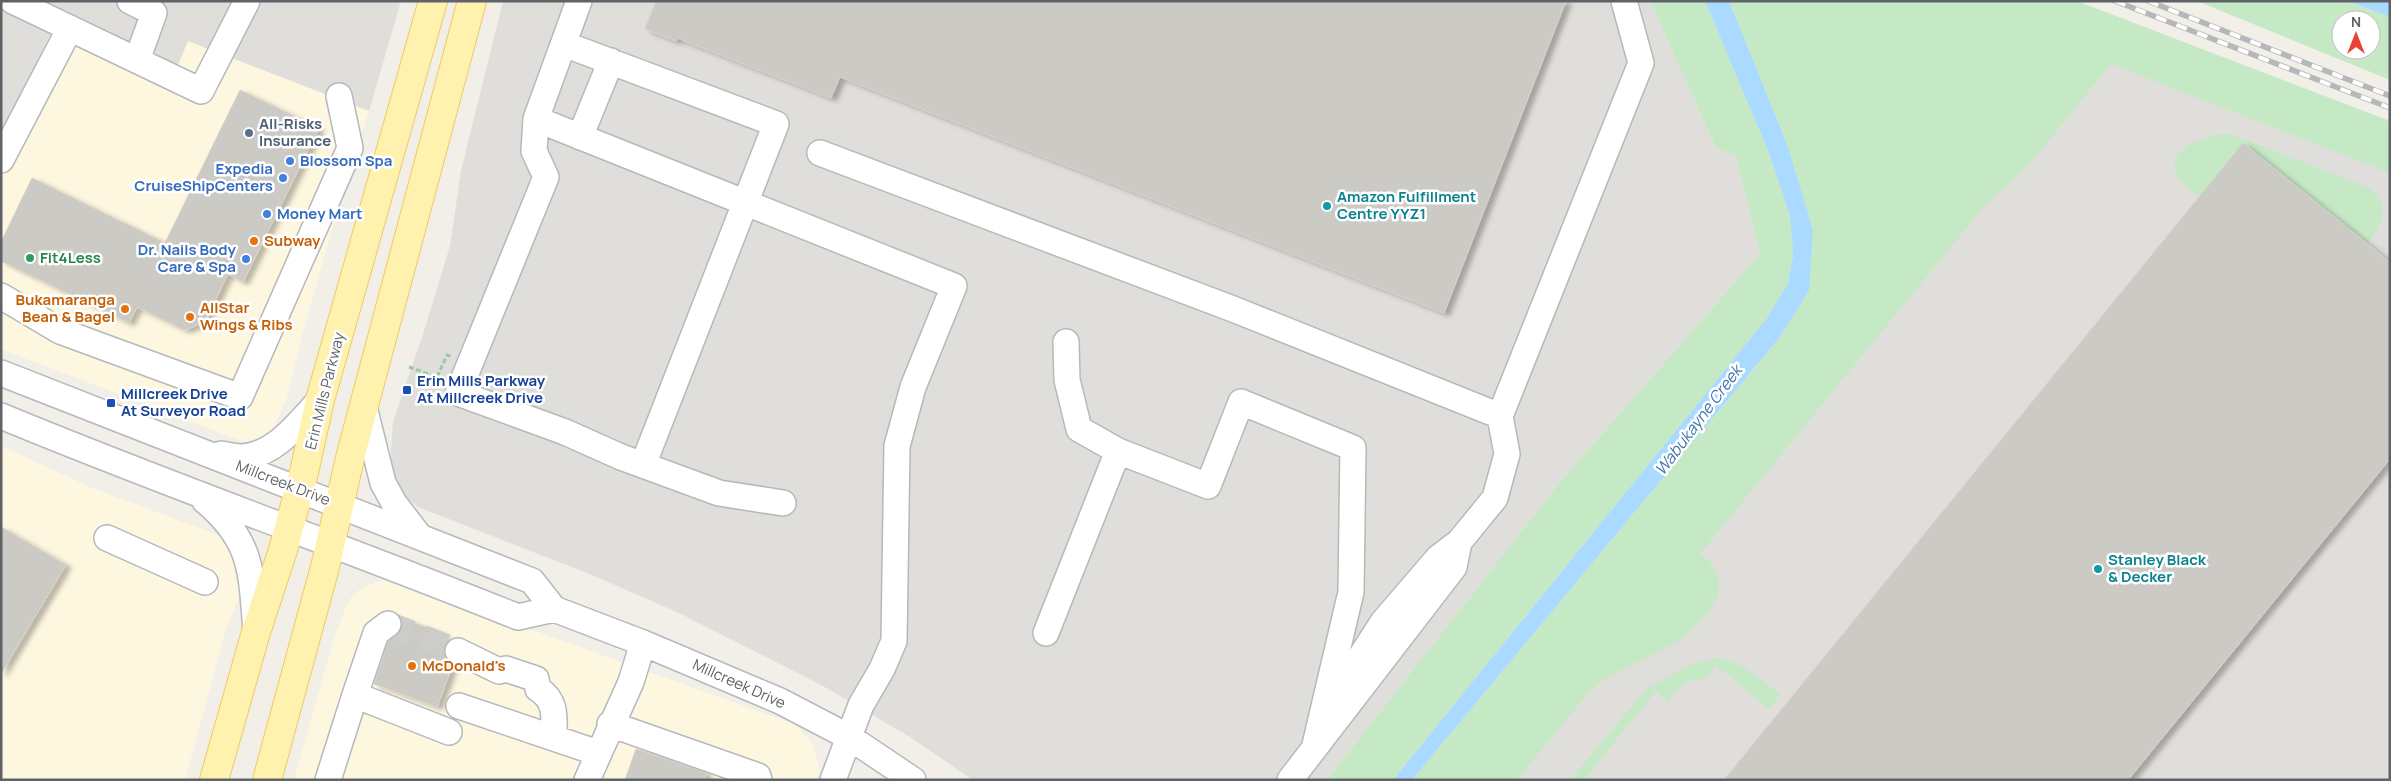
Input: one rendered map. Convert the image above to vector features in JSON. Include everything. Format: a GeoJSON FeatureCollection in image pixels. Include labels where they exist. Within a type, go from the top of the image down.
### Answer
{"type":"FeatureCollection","features":[{"type":"Feature","properties":{"kind":"main road","name":"Erin Mills Parkway"},"geometry":{"type":"LineString","coordinates":[[214,780],[256,632],[289,527],[320,400],[433,1]]}},
{"type":"Feature","properties":{"kind":"main road"},"geometry":{"type":"LineString","coordinates":[[267,780],[331,544],[364,407],[472,1]]}},
{"type":"Feature","properties":{"kind":"street"},"geometry":{"type":"LineString","coordinates":[[13,1],[201,91],[247,1]]}},
{"type":"Feature","properties":{"kind":"street"},"geometry":{"type":"LineString","coordinates":[[130,1],[154,13],[136,60]]}},
{"type":"Feature","properties":{"kind":"street"},"geometry":{"type":"LineString","coordinates":[[579,1],[536,119],[534,151],[546,177],[458,393],[565,432],[643,465],[720,493],[783,503]]}},
{"type":"Feature","properties":{"kind":"street"},"geometry":{"type":"LineString","coordinates":[[1290,780],[1454,567],[1459,542],[1495,498],[1507,454],[1500,416],[1640,64],[1624,1]]}},
{"type":"Feature","properties":{"kind":"street"},"geometry":{"type":"LineString","coordinates":[[1,160],[70,28]]}},
{"type":"Feature","properties":{"kind":"street"},"geometry":{"type":"LineString","coordinates":[[564,44],[776,124],[643,465]]}},
{"type":"Feature","properties":{"kind":"street"},"geometry":{"type":"LineString","coordinates":[[580,137],[611,61]]}},
{"type":"Feature","properties":{"kind":"street"},"geometry":{"type":"LineString","coordinates":[[1,296],[60,331],[240,397],[350,148],[339,96]]}},
{"type":"Feature","properties":{"kind":"street"},"geometry":{"type":"LineString","coordinates":[[536,119],[954,286],[913,387],[897,446],[894,641],[882,669],[861,705],[833,780]]}},
{"type":"Feature","properties":{"kind":"street"},"geometry":{"type":"LineString","coordinates":[[820,153],[1233,309],[1500,416]]}},
{"type":"Feature","properties":{"kind":"street"},"geometry":{"type":"LineString","coordinates":[[1066,342],[1067,380],[1079,429],[1118,451],[1208,486],[1241,402],[1353,448],[1351,592],[1314,749]]}},
{"type":"Feature","properties":{"kind":"street","name":"Millcreek Drive"},"geometry":{"type":"LineString","coordinates":[[1,373],[532,581],[554,609],[643,643],[780,701],[849,737],[914,780]]}},
{"type":"Feature","properties":{"kind":"street"},"geometry":{"type":"LineString","coordinates":[[202,452],[242,457],[263,451],[285,436],[320,400]]}},
{"type":"Feature","properties":{"kind":"street"},"geometry":{"type":"LineString","coordinates":[[364,407],[383,483],[394,503],[420,537]]}},
{"type":"Feature","properties":{"kind":"street"},"geometry":{"type":"LineString","coordinates":[[1,416],[118,464],[193,490],[518,617],[554,609]]}},
{"type":"Feature","properties":{"kind":"street"},"geometry":{"type":"LineString","coordinates":[[118,464],[133,426]]}},
{"type":"Feature","properties":{"kind":"street"},"geometry":{"type":"LineString","coordinates":[[1046,633],[1118,451]]}},
{"type":"Feature","properties":{"kind":"street"},"geometry":{"type":"LineString","coordinates":[[193,490],[222,516],[235,531],[245,551],[251,572],[256,632]]}},
{"type":"Feature","properties":{"kind":"street"},"geometry":{"type":"LineString","coordinates":[[107,538],[205,582]]}},
{"type":"Feature","properties":{"kind":"street"},"geometry":{"type":"LineString","coordinates":[[328,780],[376,633],[388,624]]}},
{"type":"Feature","properties":{"kind":"street"},"geometry":{"type":"LineString","coordinates":[[587,780],[610,724],[631,682],[643,643]]}},
{"type":"Feature","properties":{"kind":"street"},"geometry":{"type":"LineString","coordinates":[[458,651],[499,671],[506,669],[536,679],[538,689],[549,696],[554,712],[554,738]]}},
{"type":"Feature","properties":{"kind":"street"},"geometry":{"type":"LineString","coordinates":[[355,695],[449,732]]}},
{"type":"Feature","properties":{"kind":"street"},"geometry":{"type":"LineString","coordinates":[[459,706],[598,753]]}},
{"type":"Feature","properties":{"kind":"street"},"geometry":{"type":"LineString","coordinates":[[610,724],[758,776],[758,780]]}},
{"type":"Feature","properties":{"kind":"path"},"geometry":{"type":"LineString","coordinates":[[409,367],[437,377],[447,355],[470,365]]}},
{"type":"Feature","properties":{"kind":"shaded area"},"geometry":{"type":"Polygon","coordinates":[[[1,1],[401,1],[369,111],[188,41],[177,67],[62,9],[1,137],[1,1]]]}},
{"type":"Feature","properties":{"kind":"shaded area"},"geometry":{"type":"Polygon","coordinates":[[[503,1],[1650,1],[1716,148],[1736,156],[1760,254],[1560,482],[1327,780],[973,780],[910,737],[823,686],[679,613],[587,573],[418,507],[406,497],[398,485],[390,463],[393,422],[450,246],[461,171],[503,1]]]}},
{"type":"Feature","properties":{"kind":"shaded area"},"geometry":{"type":"Polygon","coordinates":[[[62,9],[177,67],[188,41],[369,111],[342,194],[301,339],[286,401],[274,426],[268,433],[256,439],[244,442],[1,349],[1,137],[62,9]]]}},
{"type":"Feature","properties":{"kind":"shaded area"},"geometry":{"type":"Polygon","coordinates":[[[2096,32],[2390,146],[2390,780],[1483,780],[2096,32]]]}},
{"type":"Feature","properties":{"kind":"shaded area"},"geometry":{"type":"Polygon","coordinates":[[[1,446],[92,488],[223,537],[232,555],[242,590],[226,629],[185,780],[1,780],[1,446]]]}},
{"type":"Feature","properties":{"kind":"shaded area"},"geometry":{"type":"Polygon","coordinates":[[[385,579],[399,582],[794,724],[811,742],[820,769],[816,780],[294,780],[335,635],[349,600],[360,589],[385,579]]]}},
{"type":"Feature","properties":{"kind":"green space"},"geometry":{"type":"Polygon","coordinates":[[[1650,1],[1705,1],[1770,156],[1790,216],[1793,255],[1788,283],[1767,318],[1393,780],[1327,780],[1560,482],[1760,254],[1736,156],[1716,148],[1650,1]]]}},
{"type":"Feature","properties":{"kind":"green space"},"geometry":{"type":"Polygon","coordinates":[[[1729,1],[2077,1],[2390,121],[2390,173],[2111,64],[2026,168],[1985,205],[1700,554],[1711,563],[1719,580],[1719,595],[1707,615],[1679,641],[1604,679],[1588,693],[1517,780],[1412,780],[1780,337],[1809,291],[1787,144],[1729,1]]]}},
{"type":"Feature","properties":{"kind":"green space"},"geometry":{"type":"Polygon","coordinates":[[[2197,1],[2348,1],[2372,10],[2331,10],[2331,56],[2197,1]]]}},
{"type":"Feature","properties":{"kind":"green space"},"geometry":{"type":"Polygon","coordinates":[[[2381,14],[2390,17],[2390,80],[2341,60],[2381,60],[2381,14]]]}},
{"type":"Feature","properties":{"kind":"green space"},"geometry":{"type":"Polygon","coordinates":[[[2219,134],[2230,134],[2370,188],[2381,202],[2382,209],[2381,223],[2373,237],[2367,244],[2243,143],[2199,197],[2181,181],[2175,171],[2174,162],[2184,148],[2192,143],[2219,134]]]}},
{"type":"Feature","properties":{"kind":"green space"},"geometry":{"type":"Polygon","coordinates":[[[1717,658],[1743,667],[1781,694],[1769,709],[1716,665],[1705,679],[1688,682],[1668,701],[1656,691],[1584,780],[1570,780],[1647,688],[1693,664],[1717,658]]]}},
{"type":"Feature","properties":{"kind":"water","name":"Wabukayne Creek"},"geometry":{"type":"Polygon","coordinates":[[[1705,1],[1729,1],[1787,144],[1813,230],[1809,291],[1780,337],[1412,780],[1393,780],[1767,318],[1788,283],[1793,255],[1790,216],[1770,156],[1705,1]]]}},
{"type":"Feature","properties":{"kind":"water"},"geometry":{"type":"Polygon","coordinates":[[[2348,1],[2390,1],[2390,17],[2381,14],[2381,10],[2372,10],[2348,1]]]}},
{"type":"Feature","properties":{"kind":"building","name":"Amazon Fulfillment Centre YYZ1"},"geometry":{"type":"Polygon","coordinates":[[[656,1],[1566,1],[1444,313],[840,77],[831,98],[677,38],[676,41],[645,29],[656,1]]]}},
{"type":"Feature","properties":{"kind":"building"},"geometry":{"type":"Polygon","coordinates":[[[240,90],[319,128],[243,282],[228,274],[205,322],[185,330],[137,307],[129,323],[1,261],[1,242],[32,178],[165,243],[240,90]]]}},
{"type":"Feature","properties":{"kind":"building","name":"Stanley Black & Decker"},"geometry":{"type":"Polygon","coordinates":[[[2243,143],[2390,262],[2390,459],[2128,780],[1724,780],[2243,143]]]}},
{"type":"Feature","properties":{"kind":"building"},"geometry":{"type":"Polygon","coordinates":[[[1,527],[66,565],[1,674],[1,527]]]}},
{"type":"Feature","properties":{"kind":"building","name":"McDonald's"},"geometry":{"type":"Polygon","coordinates":[[[401,618],[444,634],[441,641],[446,643],[444,652],[446,659],[453,664],[437,707],[374,684],[388,642],[401,629],[401,618]]]}},
{"type":"Feature","properties":{"kind":"building"},"geometry":{"type":"Polygon","coordinates":[[[636,749],[707,773],[704,780],[625,780],[636,749]]]}},
{"type":"Feature","properties":{"kind":"tunnel"},"geometry":{"type":"LineString","coordinates":[[388,624],[458,651]]}},
{"type":"Feature","properties":{"kind":"railway"},"geometry":{"type":"LineString","coordinates":[[2115,1],[2390,108]]}},
{"type":"Feature","properties":{"kind":"railway"},"geometry":{"type":"LineString","coordinates":[[2148,1],[2390,96]]}},
{"type":"Feature","properties":{"kind":"place","name":"All-Risks Insurance"},"geometry":{"type":"Point","coordinates":[249,133]}},
{"type":"Feature","properties":{"kind":"place","name":"Blossom Spa"},"geometry":{"type":"Point","coordinates":[290,161]}},
{"type":"Feature","properties":{"kind":"place","name":"Expedia CruiseShipCenters"},"geometry":{"type":"Point","coordinates":[283,178]}},
{"type":"Feature","properties":{"kind":"place","name":"Amazon Fulfillment Centre YYZ1"},"geometry":{"type":"Point","coordinates":[1327,206]}},
{"type":"Feature","properties":{"kind":"place","name":"Money Mart"},"geometry":{"type":"Point","coordinates":[267,214]}},
{"type":"Feature","properties":{"kind":"place","name":"Subway"},"geometry":{"type":"Point","coordinates":[254,241]}},
{"type":"Feature","properties":{"kind":"place","name":"Fit4Less"},"geometry":{"type":"Point","coordinates":[30,258]}},
{"type":"Feature","properties":{"kind":"place","name":"Dr. Nails Body Care & Spa"},"geometry":{"type":"Point","coordinates":[246,259]}},
{"type":"Feature","properties":{"kind":"place","name":"Bukamaranga Bean & Bagel"},"geometry":{"type":"Point","coordinates":[125,309]}},
{"type":"Feature","properties":{"kind":"place","name":"AllStar Wings & Ribs"},"geometry":{"type":"Point","coordinates":[190,317]}},
{"type":"Feature","properties":{"kind":"place","name":"Erin Mills Parkway At Millcreek Drive"},"geometry":{"type":"Point","coordinates":[407,390]}},
{"type":"Feature","properties":{"kind":"place","name":"Millcreek Drive At Surveyor Road"},"geometry":{"type":"Point","coordinates":[111,403]}},
{"type":"Feature","properties":{"kind":"place","name":"Stanley Black & Decker"},"geometry":{"type":"Point","coordinates":[2098,569]}},
{"type":"Feature","properties":{"kind":"place","name":"McDonald's"},"geometry":{"type":"Point","coordinates":[412,666]}}]}
